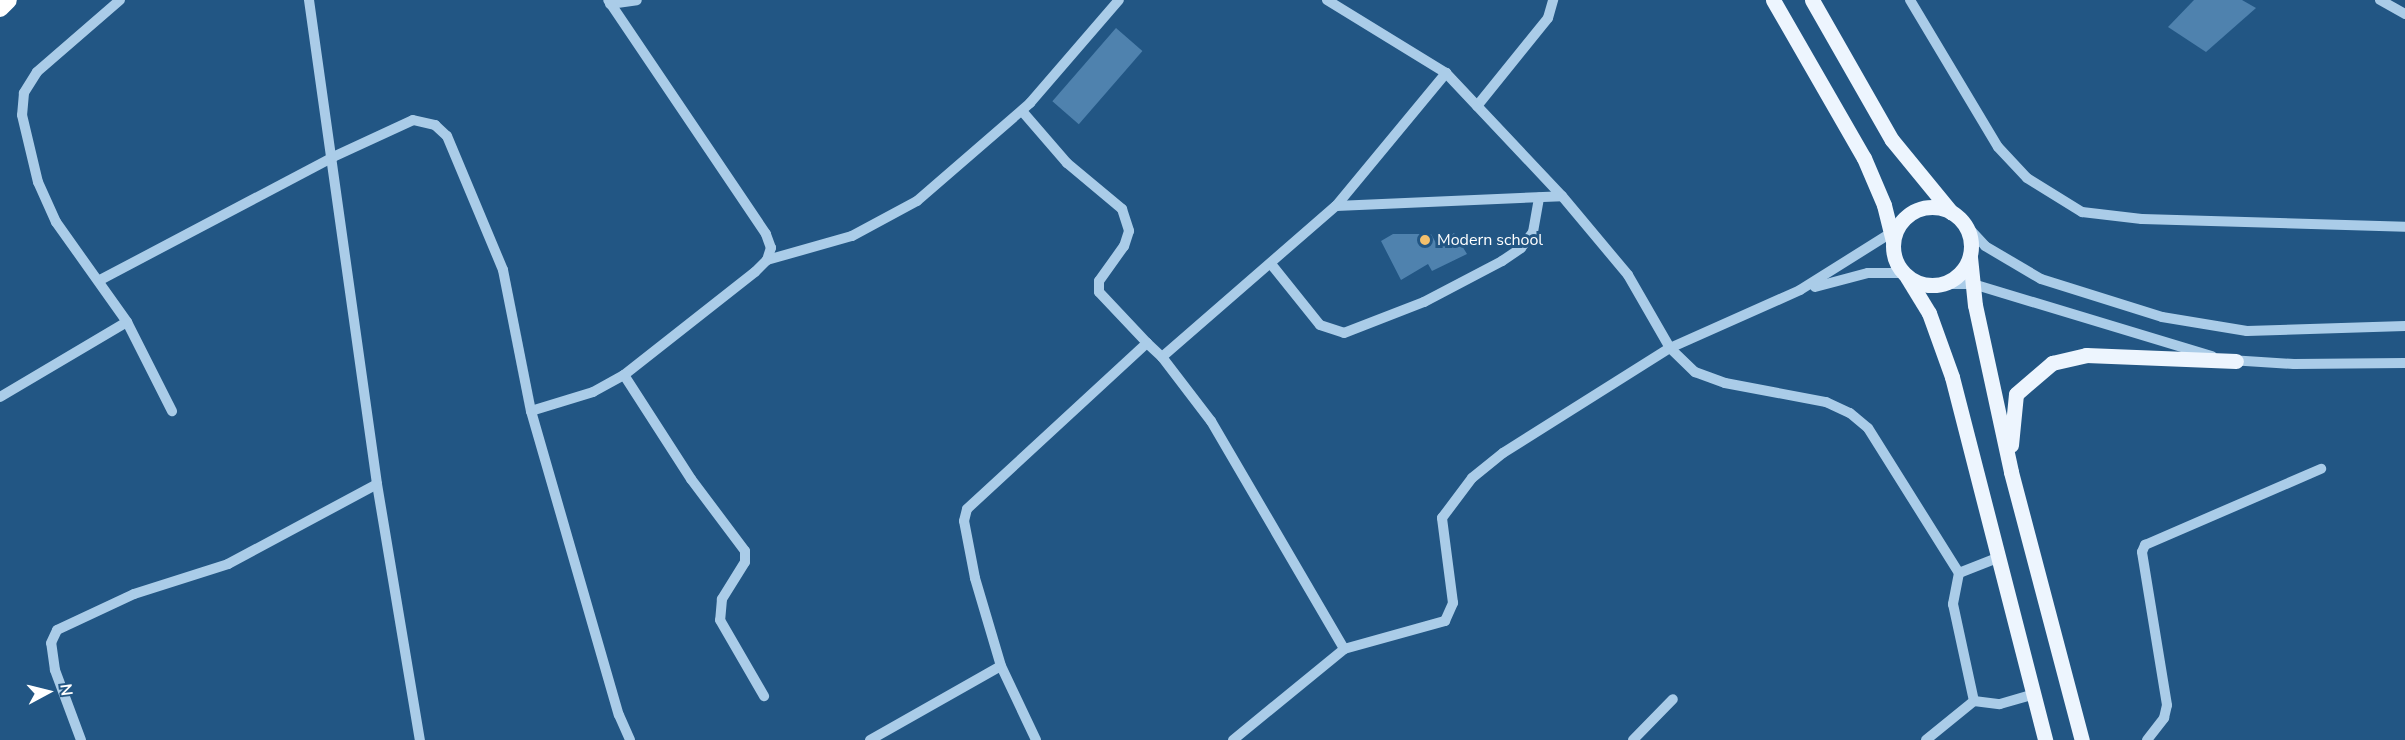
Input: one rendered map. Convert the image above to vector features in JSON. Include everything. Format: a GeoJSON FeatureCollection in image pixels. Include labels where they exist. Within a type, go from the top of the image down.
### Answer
{"type":"FeatureCollection","features":[{"type":"Feature","properties":{"kind":"highway"},"geometry":{"type":"LineString","coordinates":[[0,8],[8,0]]}},
{"type":"Feature","properties":{"kind":"main road"},"geometry":{"type":"LineString","coordinates":[[1773,0],[1864,158],[1884,205],[1893,235],[1894,255],[1940,339],[2031,695],[2045,740]]}},
{"type":"Feature","properties":{"kind":"main road"},"geometry":{"type":"LineString","coordinates":[[1812,0],[1892,140],[1969,232],[1973,284],[2011,472],[2082,740]]}},
{"type":"Feature","properties":{"kind":"main road"},"geometry":{"type":"LineString","coordinates":[[1893,235],[1915,211],[1940,208],[1957,217]]}},
{"type":"Feature","properties":{"kind":"main road"},"geometry":{"type":"LineString","coordinates":[[1905,275],[1931,286],[1943,284],[1960,274],[1970,257]]}},
{"type":"Feature","properties":{"kind":"main road"},"geometry":{"type":"LineString","coordinates":[[2011,472],[2012,410],[2016,394],[2052,363],[2086,355],[2236,361]]}},
{"type":"Feature","properties":{"kind":"street"},"geometry":{"type":"LineString","coordinates":[[120,0],[36,72],[24,93],[22,115],[38,182],[56,222],[100,280],[127,322],[172,411]]}},
{"type":"Feature","properties":{"kind":"street"},"geometry":{"type":"LineString","coordinates":[[309,0],[333,157],[376,484],[420,740]]}},
{"type":"Feature","properties":{"kind":"street"},"geometry":{"type":"LineString","coordinates":[[609,2],[637,0]]}},
{"type":"Feature","properties":{"kind":"street"},"geometry":{"type":"LineString","coordinates":[[531,411],[593,392],[624,375],[703,316],[767,260],[852,236],[886,220],[932,189],[1022,111],[1119,0]]}},
{"type":"Feature","properties":{"kind":"street"},"geometry":{"type":"LineString","coordinates":[[1327,0],[1446,74],[1562,196],[1628,275],[1670,348],[1695,372],[1725,383],[1826,402],[1850,413],[1868,428],[1959,573],[1953,604],[1974,701]]}},
{"type":"Feature","properties":{"kind":"street"},"geometry":{"type":"LineString","coordinates":[[1477,106],[1548,18],[1553,0]]}},
{"type":"Feature","properties":{"kind":"street"},"geometry":{"type":"LineString","coordinates":[[1910,0],[1998,147],[2027,178],[2082,212],[2142,219],[2405,227]]}},
{"type":"Feature","properties":{"kind":"street"},"geometry":{"type":"LineString","coordinates":[[2380,0],[2405,14]]}},
{"type":"Feature","properties":{"kind":"street"},"geometry":{"type":"LineString","coordinates":[[609,2],[766,234],[771,248],[767,260]]}},
{"type":"Feature","properties":{"kind":"street"},"geometry":{"type":"LineString","coordinates":[[1162,357],[1336,206],[1446,74]]}},
{"type":"Feature","properties":{"kind":"street"},"geometry":{"type":"LineString","coordinates":[[1022,111],[1067,163],[1122,209],[1129,231],[1124,246],[1099,281],[1099,292],[1162,357],[1211,421],[1344,649]]}},
{"type":"Feature","properties":{"kind":"street"},"geometry":{"type":"LineString","coordinates":[[100,280],[333,157],[413,120],[435,124],[447,136],[503,270],[531,411],[619,715],[630,740]]}},
{"type":"Feature","properties":{"kind":"street"},"geometry":{"type":"LineString","coordinates":[[1336,206],[1562,196]]}},
{"type":"Feature","properties":{"kind":"street"},"geometry":{"type":"LineString","coordinates":[[1271,264],[1320,325],[1344,333],[1424,302],[1502,261],[1521,248],[1533,232],[1539,198]]}},
{"type":"Feature","properties":{"kind":"street"},"geometry":{"type":"LineString","coordinates":[[1957,217],[1985,246],[2041,279],[2162,317],[2247,331],[2405,326]]}},
{"type":"Feature","properties":{"kind":"street"},"geometry":{"type":"LineString","coordinates":[[1233,740],[1344,649],[1445,621],[1453,603],[1442,518],[1456,494],[1503,453],[1670,348],[1800,291],[1893,235]]}},
{"type":"Feature","properties":{"kind":"street"},"geometry":{"type":"LineString","coordinates":[[1800,291],[1868,273],[1905,275]]}},
{"type":"Feature","properties":{"kind":"street"},"geometry":{"type":"LineString","coordinates":[[1943,284],[1973,284],[2236,361],[2405,363]]}},
{"type":"Feature","properties":{"kind":"street"},"geometry":{"type":"LineString","coordinates":[[0,397],[127,322]]}},
{"type":"Feature","properties":{"kind":"street"},"geometry":{"type":"LineString","coordinates":[[1036,740],[1001,666],[975,578],[964,521],[967,509],[1147,343]]}},
{"type":"Feature","properties":{"kind":"street"},"geometry":{"type":"LineString","coordinates":[[624,375],[691,479],[744,551],[745,562],[722,599],[720,620],[764,696]]}},
{"type":"Feature","properties":{"kind":"street"},"geometry":{"type":"LineString","coordinates":[[2147,740],[2164,718],[2167,705],[2142,552],[2145,544],[2320,469]]}},
{"type":"Feature","properties":{"kind":"street"},"geometry":{"type":"LineString","coordinates":[[81,740],[55,670],[51,643],[57,630],[134,594],[228,564],[376,484]]}},
{"type":"Feature","properties":{"kind":"street"},"geometry":{"type":"LineString","coordinates":[[1959,573],[1997,558]]}},
{"type":"Feature","properties":{"kind":"street"},"geometry":{"type":"LineString","coordinates":[[870,740],[1001,666]]}},
{"type":"Feature","properties":{"kind":"street"},"geometry":{"type":"LineString","coordinates":[[1926,740],[1974,701],[2000,704],[2031,695]]}},
{"type":"Feature","properties":{"kind":"street"},"geometry":{"type":"LineString","coordinates":[[1633,740],[1673,699]]}},
{"type":"Feature","properties":{"kind":"building"},"geometry":{"type":"Polygon","coordinates":[[[2194,0],[2242,0],[2256,8],[2206,52],[2168,27],[2194,0]]]}},
{"type":"Feature","properties":{"kind":"building"},"geometry":{"type":"Polygon","coordinates":[[[1116,28],[1142,51],[1079,124],[1052,101],[1116,28]]]}},
{"type":"Feature","properties":{"kind":"building"},"geometry":{"type":"Polygon","coordinates":[[[1454,233],[1467,254],[1432,271],[1428,264],[1401,280],[1381,241],[1393,234],[1431,234],[1436,243],[1454,233]]]}},
{"type":"Feature","properties":{"kind":"place","name":"Modern school"},"geometry":{"type":"Point","coordinates":[1425,240]}}]}
